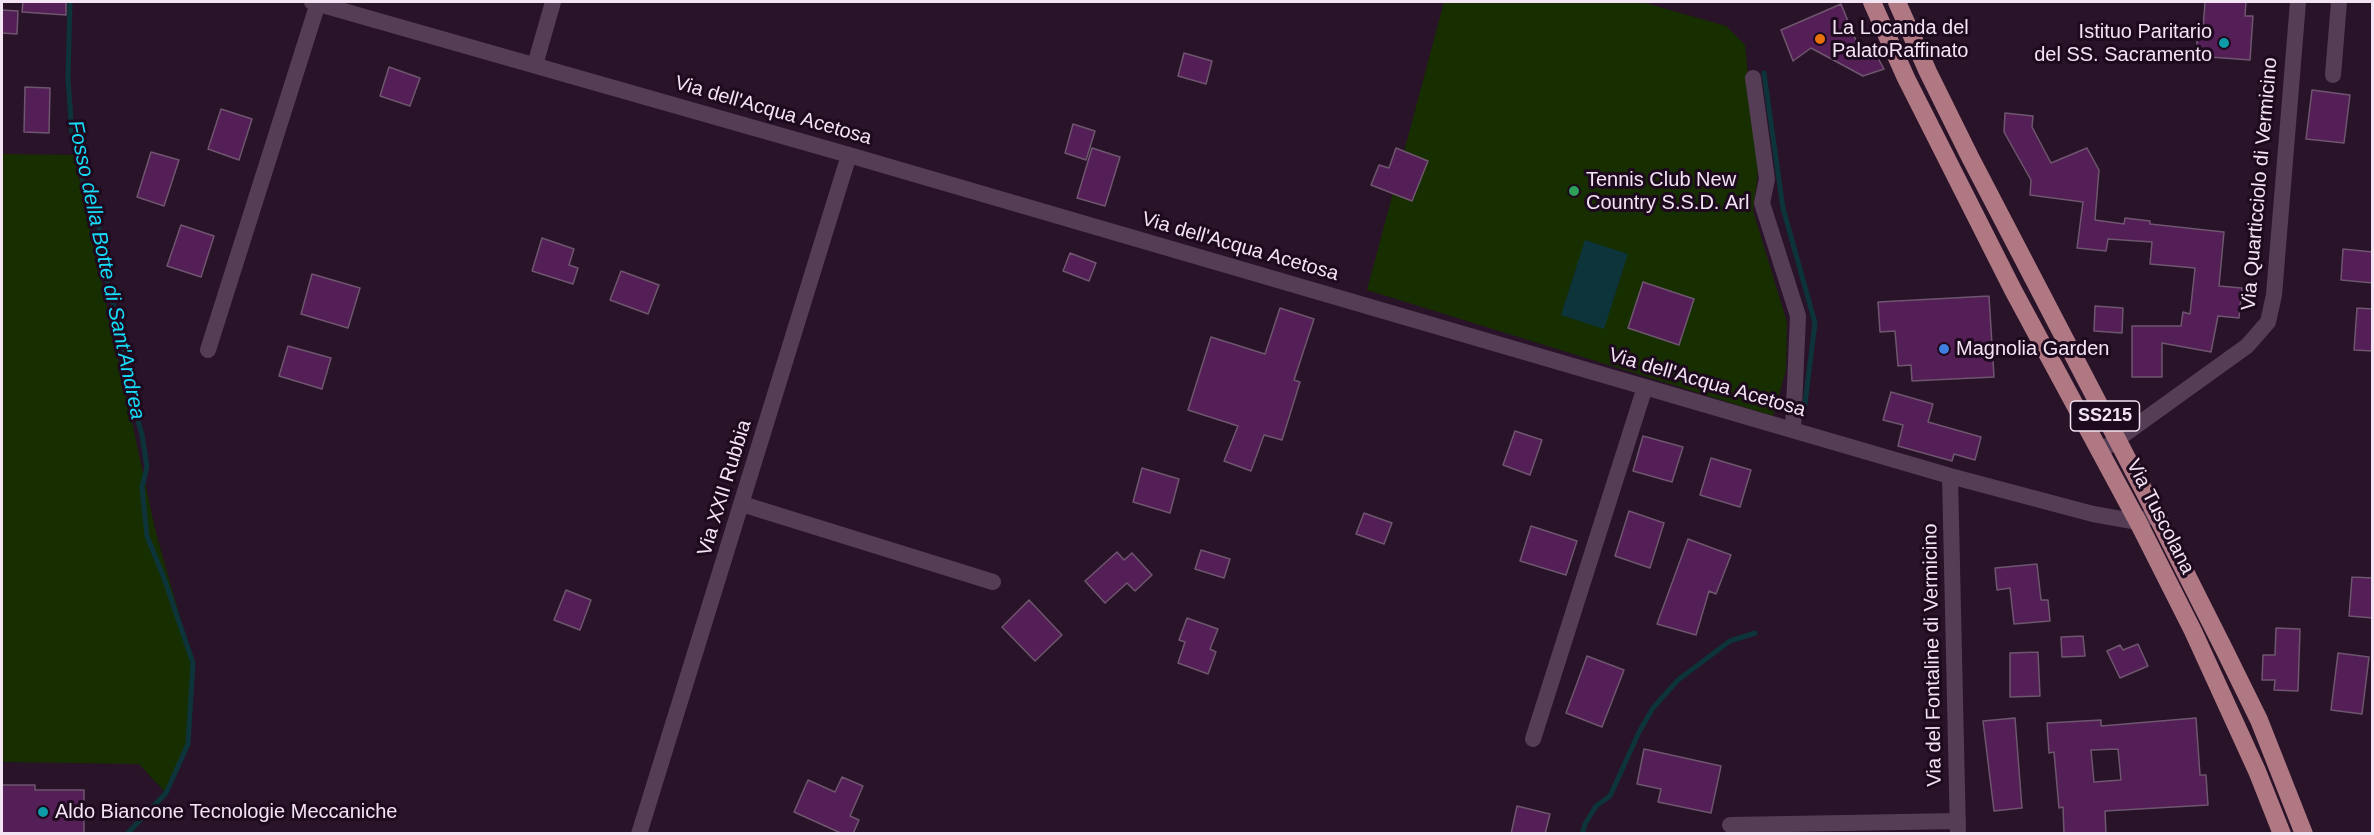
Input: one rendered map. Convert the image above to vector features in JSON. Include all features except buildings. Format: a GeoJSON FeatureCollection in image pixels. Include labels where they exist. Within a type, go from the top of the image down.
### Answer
{"type":"FeatureCollection","features":[{"type":"Feature","properties":{"kind":"main road","name":"Via Tuscolana"},"geometry":{"type":"LineString","coordinates":[[1872,2],[1916,98],[2013,290],[2101,451],[2193,631],[2282,834]]}},
{"type":"Feature","properties":{"kind":"main road","name":"Via Tuscolana"},"geometry":{"type":"LineString","coordinates":[[1897,2],[1952,120],[2156,514],[2259,720],[2304,834]]}},
{"type":"Feature","properties":{"kind":"main road"},"geometry":{"type":"LineString","coordinates":[[2268,800],[2272,834]]}},
{"type":"Feature","properties":{"kind":"street"},"geometry":{"type":"LineString","coordinates":[[208,350],[315,2]]}},
{"type":"Feature","properties":{"kind":"street","name":"Via dell'Acqua Acetosa"},"geometry":{"type":"LineString","coordinates":[[315,2],[1950,476],[2093,514],[2138,522]]}},
{"type":"Feature","properties":{"kind":"street"},"geometry":{"type":"LineString","coordinates":[[536,65],[553,2]]}},
{"type":"Feature","properties":{"kind":"street","name":"Via Quarticciolo di Vermicino"},"geometry":{"type":"LineString","coordinates":[[2101,451],[2247,346],[2268,322],[2274,295],[2298,2]]}},
{"type":"Feature","properties":{"kind":"street"},"geometry":{"type":"LineString","coordinates":[[2333,75],[2339,2]]}},
{"type":"Feature","properties":{"kind":"street"},"geometry":{"type":"LineString","coordinates":[[1753,78],[1767,179],[1762,203],[1798,316],[1793,430]]}},
{"type":"Feature","properties":{"kind":"street","name":"Via XXII Rubbia"},"geometry":{"type":"LineString","coordinates":[[639,834],[849,155]]}},
{"type":"Feature","properties":{"kind":"street"},"geometry":{"type":"LineString","coordinates":[[1533,739],[1645,387]]}},
{"type":"Feature","properties":{"kind":"street","name":"Via del Fontaline di Vermicino"},"geometry":{"type":"LineString","coordinates":[[1950,476],[1958,827]]}},
{"type":"Feature","properties":{"kind":"street"},"geometry":{"type":"LineString","coordinates":[[742,504],[993,582]]}},
{"type":"Feature","properties":{"kind":"street"},"geometry":{"type":"LineString","coordinates":[[2138,522],[2156,514]]}},
{"type":"Feature","properties":{"kind":"street"},"geometry":{"type":"LineString","coordinates":[[1730,825],[1958,827]]}},
{"type":"Feature","properties":{"kind":"green space","name":"Tennis Club New Country S.S.D. Arl"},"geometry":{"type":"Polygon","coordinates":[[[1444,2],[1642,2],[1726,26],[1745,45],[1758,173],[1753,211],[1787,322],[1786,370],[1773,416],[1367,290],[1444,2]]]}},
{"type":"Feature","properties":{"kind":"green space"},"geometry":{"type":"Polygon","coordinates":[[[2,154],[74,155],[156,533],[193,663],[188,744],[166,793],[139,764],[2,762],[2,154]]]}},
{"type":"Feature","properties":{"kind":"shaded area"},"geometry":{"type":"Polygon","coordinates":[[[1585,240],[1628,254],[1604,329],[1561,315],[1585,240]]]}},
{"type":"Feature","properties":{"kind":"waterway","name":"Fosso della Botte di Sant'Andrea"},"geometry":{"type":"LineString","coordinates":[[70,2],[68,79],[72,134],[89,207],[99,227],[108,286],[123,338],[126,376],[142,435],[147,467],[142,487],[147,536],[193,663],[188,744],[166,793],[127,834]]}},
{"type":"Feature","properties":{"kind":"waterway"},"geometry":{"type":"LineString","coordinates":[[1764,73],[1783,208],[1815,323],[1804,412]]}},
{"type":"Feature","properties":{"kind":"waterway"},"geometry":{"type":"LineString","coordinates":[[1582,834],[1596,806],[1610,796],[1639,732],[1653,708],[1678,680],[1730,641],[1755,633]]}},
{"type":"Feature","properties":{"kind":"place","name":"La Locanda del PalatoRaffinato"},"geometry":{"type":"Point","coordinates":[1820,39]}},
{"type":"Feature","properties":{"kind":"place","name":"Istituo Paritario del SS. Sacramento"},"geometry":{"type":"Point","coordinates":[2224,43]}},
{"type":"Feature","properties":{"kind":"place","name":"Tennis Club New Country S.S.D. Arl"},"geometry":{"type":"Point","coordinates":[1574,191]}},
{"type":"Feature","properties":{"kind":"place","name":"Magnolia Garden"},"geometry":{"type":"Point","coordinates":[1944,349]}},
{"type":"Feature","properties":{"kind":"place","name":"Aldo Biancone Tecnologie Meccaniche"},"geometry":{"type":"Point","coordinates":[43,812]}}]}
